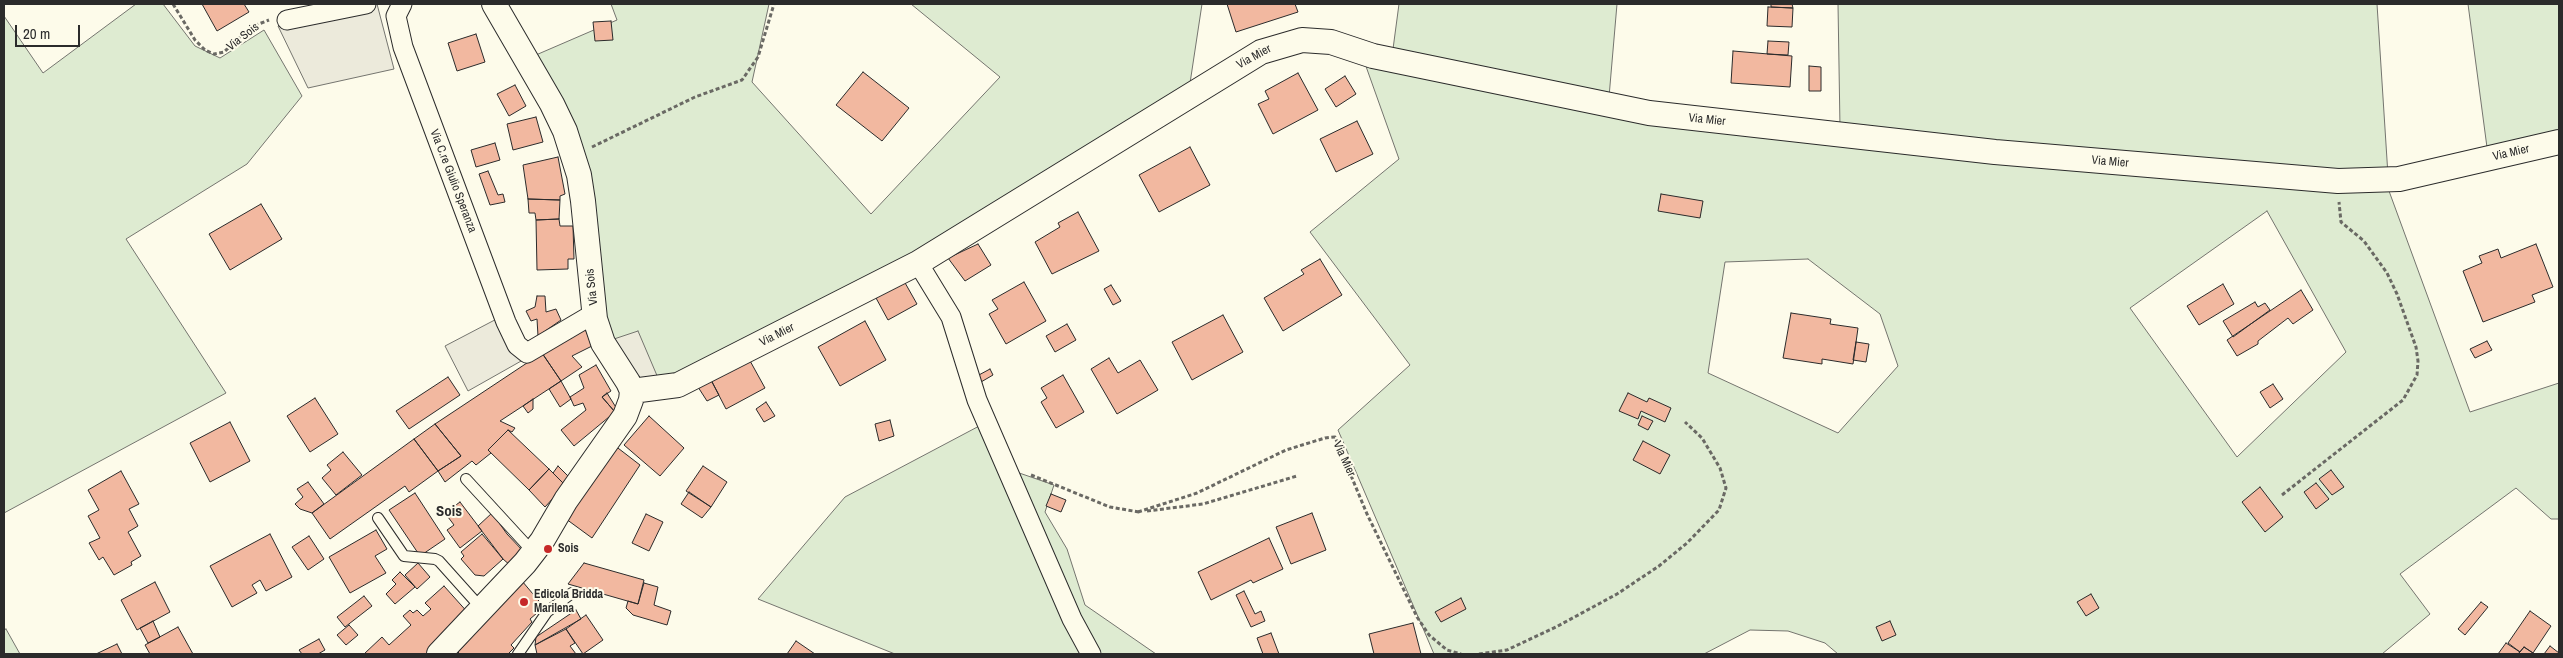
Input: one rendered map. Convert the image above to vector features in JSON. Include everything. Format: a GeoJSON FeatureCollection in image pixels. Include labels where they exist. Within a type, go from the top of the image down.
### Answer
{"type":"FeatureCollection","features":[{"type":"Feature","properties":{"kind":"street"},"geometry":{"type":"LineString","coordinates":[[287,20],[366,4]]}},
{"type":"Feature","properties":{"kind":"street","name":"Via C.re Giulio Speranza"},"geometry":{"type":"LineString","coordinates":[[402,4],[398,9],[396,23],[410,66],[506,322],[518,345],[527,353],[595,313]]}},
{"type":"Feature","properties":{"kind":"street","name":"Via Sois"},"geometry":{"type":"LineString","coordinates":[[494,4],[552,104],[573,154],[583,201],[595,313],[603,343],[632,391]]}},
{"type":"Feature","properties":{"kind":"street","name":"Via Mier"},"geometry":{"type":"LineString","coordinates":[[632,391],[678,385],[918,263],[1261,52],[1302,40],[1331,42],[1373,56],[1649,113],[1995,152],[2338,181],[2399,179],[2559,142]]}},
{"type":"Feature","properties":{"kind":"street"},"geometry":{"type":"LineString","coordinates":[[918,263],[951,316],[977,400],[1003,463],[1072,618],[1091,654]]}},
{"type":"Feature","properties":{"kind":"street"},"geometry":{"type":"LineString","coordinates":[[439,654],[533,552],[566,500],[625,416],[632,391]]}},
{"type":"Feature","properties":{"kind":"lane"},"geometry":{"type":"LineString","coordinates":[[466,479],[533,552]]}},
{"type":"Feature","properties":{"kind":"lane"},"geometry":{"type":"LineString","coordinates":[[378,518],[404,556],[439,561],[482,609]]}},
{"type":"Feature","properties":{"kind":"lane"},"geometry":{"type":"LineString","coordinates":[[518,654],[547,612],[572,593]]}},
{"type":"Feature","properties":{"kind":"path","name":"Via Sois"},"geometry":{"type":"LineString","coordinates":[[173,4],[195,40],[205,50],[214,54],[224,52],[258,24],[267,20],[287,20]]}},
{"type":"Feature","properties":{"kind":"path"},"geometry":{"type":"LineString","coordinates":[[573,154],[615,138],[695,97],[742,80],[758,57],[774,4]]}},
{"type":"Feature","properties":{"kind":"path"},"geometry":{"type":"LineString","coordinates":[[2282,495],[2403,400],[2417,375],[2416,347],[2387,272],[2364,241],[2341,222],[2338,181]]}},
{"type":"Feature","properties":{"kind":"path"},"geometry":{"type":"LineString","coordinates":[[1479,654],[1507,650],[1556,628],[1617,594],[1659,566],[1687,543],[1719,510],[1726,488],[1720,468],[1702,438],[1685,422]]}},
{"type":"Feature","properties":{"kind":"path","name":"Via Mier"},"geometry":{"type":"LineString","coordinates":[[1138,512],[1197,493],[1286,450],[1325,438],[1335,438],[1367,514],[1417,618],[1435,640],[1447,650],[1461,654]]}},
{"type":"Feature","properties":{"kind":"path","name":"Via Mier"},"geometry":{"type":"LineString","coordinates":[[1003,463],[1110,506],[1138,512],[1203,504],[1297,476]]}},
{"type":"Feature","properties":{"kind":"green space"},"geometry":{"type":"Polygon","coordinates":[[[136,4],[163,4],[195,46],[220,58],[264,30],[302,96],[247,164],[126,239],[226,393],[4,513],[4,16],[43,73],[136,4]]]}},
{"type":"Feature","properties":{"kind":"green space"},"geometry":{"type":"Polygon","coordinates":[[[611,4],[769,4],[752,82],[871,214],[1000,77],[911,4],[1202,4],[1187,103],[677,390],[627,390],[588,312],[575,178],[522,61],[617,20],[611,4]]]}},
{"type":"Feature","properties":{"kind":"green space"},"geometry":{"type":"Polygon","coordinates":[[[1399,4],[1617,4],[1609,97],[1840,128],[1838,4],[2377,4],[2389,191],[2470,412],[2559,383],[2559,519],[2551,519],[2516,488],[2400,574],[2430,614],[2382,654],[1838,654],[1825,643],[1788,631],[1750,630],[1704,654],[1434,654],[1338,430],[1410,365],[1310,232],[1399,159],[1363,58],[1391,64],[1399,4]],[[2267,211],[2130,308],[2237,457],[2346,352],[2267,211]],[[1808,259],[1725,262],[1708,373],[1838,433],[1898,366],[1880,314],[1808,259]]]}},
{"type":"Feature","properties":{"kind":"green space"},"geometry":{"type":"Polygon","coordinates":[[[2468,4],[2559,4],[2559,154],[2490,170],[2468,4]]]}},
{"type":"Feature","properties":{"kind":"green space"},"geometry":{"type":"Polygon","coordinates":[[[983,424],[999,466],[1054,485],[1045,512],[1067,549],[1085,605],[1156,654],[895,654],[758,599],[845,497],[983,424]]]}},
{"type":"Feature","properties":{"kind":"green space"},"geometry":{"type":"Polygon","coordinates":[[[6,629],[20,654],[4,654],[4,630],[6,629]]]}},
{"type":"Feature","properties":{"kind":"shaded area"},"geometry":{"type":"Polygon","coordinates":[[[366,4],[377,4],[394,69],[308,88],[278,26],[287,20],[366,4]]]}},
{"type":"Feature","properties":{"kind":"shaded area"},"geometry":{"type":"Polygon","coordinates":[[[510,312],[530,356],[468,391],[445,346],[510,312]]]}},
{"type":"Feature","properties":{"kind":"shaded area"},"geometry":{"type":"Polygon","coordinates":[[[638,331],[664,392],[637,403],[605,342],[638,331]]]}},
{"type":"Feature","properties":{"kind":"building"},"geometry":{"type":"Polygon","coordinates":[[[202,4],[244,4],[249,12],[217,31],[202,4]]]}},
{"type":"Feature","properties":{"kind":"building"},"geometry":{"type":"Polygon","coordinates":[[[1227,4],[1295,4],[1298,12],[1236,32],[1227,4]]]}},
{"type":"Feature","properties":{"kind":"building"},"geometry":{"type":"Polygon","coordinates":[[[1771,4],[1792,4],[1793,8],[1771,7],[1771,4]]]}},
{"type":"Feature","properties":{"kind":"building"},"geometry":{"type":"Polygon","coordinates":[[[1768,7],[1793,8],[1792,27],[1767,26],[1768,7]]]}},
{"type":"Feature","properties":{"kind":"building"},"geometry":{"type":"Polygon","coordinates":[[[611,21],[613,40],[595,41],[593,22],[611,21]]]}},
{"type":"Feature","properties":{"kind":"building"},"geometry":{"type":"Polygon","coordinates":[[[476,34],[485,62],[457,71],[448,43],[476,34]]]}},
{"type":"Feature","properties":{"kind":"building"},"geometry":{"type":"Polygon","coordinates":[[[1768,41],[1789,42],[1788,55],[1767,54],[1768,41]]]}},
{"type":"Feature","properties":{"kind":"building"},"geometry":{"type":"Polygon","coordinates":[[[1733,51],[1792,56],[1790,87],[1731,83],[1733,51]]]}},
{"type":"Feature","properties":{"kind":"building"},"geometry":{"type":"Polygon","coordinates":[[[1809,66],[1821,67],[1821,91],[1809,91],[1809,66]]]}},
{"type":"Feature","properties":{"kind":"building"},"geometry":{"type":"Polygon","coordinates":[[[863,72],[909,108],[882,141],[836,105],[863,72]]]}},
{"type":"Feature","properties":{"kind":"building"},"geometry":{"type":"Polygon","coordinates":[[[1298,73],[1318,110],[1273,134],[1258,104],[1269,99],[1265,91],[1298,73]]]}},
{"type":"Feature","properties":{"kind":"building"},"geometry":{"type":"Polygon","coordinates":[[[1345,76],[1356,94],[1336,107],[1325,89],[1345,76]]]}},
{"type":"Feature","properties":{"kind":"building"},"geometry":{"type":"Polygon","coordinates":[[[515,85],[526,106],[509,116],[497,94],[515,85]]]}},
{"type":"Feature","properties":{"kind":"building"},"geometry":{"type":"Polygon","coordinates":[[[536,117],[543,142],[513,150],[507,124],[536,117]]]}},
{"type":"Feature","properties":{"kind":"building"},"geometry":{"type":"Polygon","coordinates":[[[1357,121],[1373,154],[1336,172],[1320,139],[1357,121]]]}},
{"type":"Feature","properties":{"kind":"building"},"geometry":{"type":"Polygon","coordinates":[[[495,143],[500,160],[476,167],[471,150],[495,143]]]}},
{"type":"Feature","properties":{"kind":"building"},"geometry":{"type":"Polygon","coordinates":[[[1190,147],[1210,185],[1159,212],[1139,175],[1190,147]]]}},
{"type":"Feature","properties":{"kind":"building"},"geometry":{"type":"Polygon","coordinates":[[[558,157],[565,194],[560,196],[560,200],[528,199],[523,165],[558,157]]]}},
{"type":"Feature","properties":{"kind":"building"},"geometry":{"type":"Polygon","coordinates":[[[488,171],[498,195],[503,194],[505,202],[490,205],[479,174],[488,171]]]}},
{"type":"Feature","properties":{"kind":"building"},"geometry":{"type":"Polygon","coordinates":[[[1661,194],[1703,201],[1700,218],[1658,211],[1661,194]]]}},
{"type":"Feature","properties":{"kind":"building"},"geometry":{"type":"Polygon","coordinates":[[[528,199],[560,200],[559,219],[536,220],[535,213],[529,213],[528,199]]]}},
{"type":"Feature","properties":{"kind":"building"},"geometry":{"type":"Polygon","coordinates":[[[261,204],[282,239],[230,270],[209,234],[261,204]]]}},
{"type":"Feature","properties":{"kind":"building"},"geometry":{"type":"Polygon","coordinates":[[[1078,212],[1099,251],[1052,274],[1035,242],[1060,227],[1058,223],[1078,212]]]}},
{"type":"Feature","properties":{"kind":"building"},"geometry":{"type":"Polygon","coordinates":[[[559,219],[560,226],[573,226],[574,259],[568,259],[568,269],[537,270],[536,220],[559,219]]]}},
{"type":"Feature","properties":{"kind":"building"},"geometry":{"type":"Polygon","coordinates":[[[978,244],[991,265],[965,281],[948,258],[978,244]]]}},
{"type":"Feature","properties":{"kind":"building"},"geometry":{"type":"Polygon","coordinates":[[[2536,244],[2553,287],[2532,295],[2535,302],[2483,322],[2463,271],[2482,263],[2479,256],[2498,249],[2501,258],[2536,244]]]}},
{"type":"Feature","properties":{"kind":"building"},"geometry":{"type":"Polygon","coordinates":[[[1320,259],[1342,295],[1283,331],[1264,298],[1304,274],[1301,270],[1320,259]]]}},
{"type":"Feature","properties":{"kind":"building"},"geometry":{"type":"Polygon","coordinates":[[[904,281],[917,304],[888,320],[876,298],[904,281]]]}},
{"type":"Feature","properties":{"kind":"building"},"geometry":{"type":"Polygon","coordinates":[[[1024,282],[1046,321],[1006,344],[989,314],[998,309],[992,300],[1024,282]]]}},
{"type":"Feature","properties":{"kind":"building"},"geometry":{"type":"Polygon","coordinates":[[[2223,284],[2234,304],[2199,325],[2187,306],[2223,284]]]}},
{"type":"Feature","properties":{"kind":"building"},"geometry":{"type":"Polygon","coordinates":[[[1111,285],[1121,301],[1113,305],[1104,289],[1111,285]]]}},
{"type":"Feature","properties":{"kind":"building"},"geometry":{"type":"Polygon","coordinates":[[[2301,290],[2313,310],[2293,324],[2288,318],[2258,341],[2258,344],[2237,356],[2227,340],[2301,290]]]}},
{"type":"Feature","properties":{"kind":"building"},"geometry":{"type":"Polygon","coordinates":[[[537,296],[545,296],[546,312],[556,309],[561,320],[538,336],[537,319],[531,321],[526,311],[535,307],[537,296]]]}},
{"type":"Feature","properties":{"kind":"building"},"geometry":{"type":"Polygon","coordinates":[[[2255,302],[2258,307],[2265,303],[2270,310],[2233,337],[2223,321],[2255,302]]]}},
{"type":"Feature","properties":{"kind":"building"},"geometry":{"type":"Polygon","coordinates":[[[1791,313],[1831,319],[1830,324],[1858,328],[1853,364],[1822,359],[1822,364],[1783,358],[1791,313]]]}},
{"type":"Feature","properties":{"kind":"building"},"geometry":{"type":"Polygon","coordinates":[[[1223,315],[1243,352],[1192,380],[1172,342],[1223,315]]]}},
{"type":"Feature","properties":{"kind":"building"},"geometry":{"type":"Polygon","coordinates":[[[865,321],[886,360],[840,386],[818,347],[865,321]]]}},
{"type":"Feature","properties":{"kind":"building"},"geometry":{"type":"Polygon","coordinates":[[[1067,324],[1076,340],[1055,352],[1046,336],[1067,324]]]}},
{"type":"Feature","properties":{"kind":"building"},"geometry":{"type":"Polygon","coordinates":[[[584,326],[592,346],[572,356],[582,367],[561,381],[542,353],[584,326]]]}},
{"type":"Feature","properties":{"kind":"building"},"geometry":{"type":"Polygon","coordinates":[[[2487,341],[2492,350],[2475,358],[2470,349],[2487,341]]]}},
{"type":"Feature","properties":{"kind":"building"},"geometry":{"type":"Polygon","coordinates":[[[1856,342],[1869,344],[1866,362],[1853,360],[1856,342]]]}},
{"type":"Feature","properties":{"kind":"building"},"geometry":{"type":"Polygon","coordinates":[[[542,353],[561,381],[500,421],[515,428],[512,432],[508,430],[488,450],[491,453],[476,465],[472,461],[445,482],[438,471],[461,456],[435,424],[542,353]]]}},
{"type":"Feature","properties":{"kind":"building"},"geometry":{"type":"Polygon","coordinates":[[[1109,358],[1118,373],[1140,360],[1158,390],[1117,414],[1091,369],[1109,358]]]}},
{"type":"Feature","properties":{"kind":"building"},"geometry":{"type":"Polygon","coordinates":[[[749,359],[765,388],[726,409],[711,380],[749,359]]]}},
{"type":"Feature","properties":{"kind":"building"},"geometry":{"type":"Polygon","coordinates":[[[596,365],[611,391],[602,397],[615,412],[574,446],[561,430],[586,410],[583,403],[574,406],[570,397],[584,388],[579,375],[596,365]]]}},
{"type":"Feature","properties":{"kind":"building"},"geometry":{"type":"Polygon","coordinates":[[[990,369],[993,375],[981,382],[977,376],[990,369]]]}},
{"type":"Feature","properties":{"kind":"building"},"geometry":{"type":"Polygon","coordinates":[[[1063,375],[1084,412],[1056,428],[1041,402],[1047,398],[1041,388],[1063,375]]]}},
{"type":"Feature","properties":{"kind":"building"},"geometry":{"type":"Polygon","coordinates":[[[448,377],[460,395],[409,429],[396,411],[448,377]]]}},
{"type":"Feature","properties":{"kind":"building"},"geometry":{"type":"Polygon","coordinates":[[[711,380],[719,395],[707,401],[698,387],[711,380]]]}},
{"type":"Feature","properties":{"kind":"building"},"geometry":{"type":"Polygon","coordinates":[[[561,381],[571,399],[560,407],[549,389],[561,381]]]}},
{"type":"Feature","properties":{"kind":"building"},"geometry":{"type":"Polygon","coordinates":[[[2273,384],[2283,399],[2270,408],[2260,392],[2273,384]]]}},
{"type":"Feature","properties":{"kind":"building"},"geometry":{"type":"Polygon","coordinates":[[[607,393],[617,409],[615,412],[602,397],[607,393]]]}},
{"type":"Feature","properties":{"kind":"building"},"geometry":{"type":"Polygon","coordinates":[[[1628,393],[1647,402],[1649,398],[1671,408],[1665,422],[1641,411],[1638,419],[1619,411],[1628,393]]]}},
{"type":"Feature","properties":{"kind":"building"},"geometry":{"type":"Polygon","coordinates":[[[315,398],[338,434],[310,452],[287,416],[315,398]]]}},
{"type":"Feature","properties":{"kind":"building"},"geometry":{"type":"Polygon","coordinates":[[[533,399],[533,409],[528,413],[523,406],[533,399]]]}},
{"type":"Feature","properties":{"kind":"building"},"geometry":{"type":"Polygon","coordinates":[[[766,402],[775,416],[764,422],[756,409],[766,402]]]}},
{"type":"Feature","properties":{"kind":"building"},"geometry":{"type":"Polygon","coordinates":[[[649,416],[684,448],[660,476],[624,445],[649,416]]]}},
{"type":"Feature","properties":{"kind":"building"},"geometry":{"type":"Polygon","coordinates":[[[1642,416],[1653,421],[1648,430],[1638,425],[1642,416]]]}},
{"type":"Feature","properties":{"kind":"building"},"geometry":{"type":"Polygon","coordinates":[[[890,420],[894,436],[879,441],[875,424],[890,420]]]}},
{"type":"Feature","properties":{"kind":"building"},"geometry":{"type":"Polygon","coordinates":[[[230,422],[250,461],[210,482],[190,443],[230,422]]]}},
{"type":"Feature","properties":{"kind":"building"},"geometry":{"type":"Polygon","coordinates":[[[435,424],[461,456],[438,471],[414,439],[435,424]]]}},
{"type":"Feature","properties":{"kind":"building"},"geometry":{"type":"Polygon","coordinates":[[[508,430],[549,469],[529,490],[488,450],[508,430]]]}},
{"type":"Feature","properties":{"kind":"building"},"geometry":{"type":"Polygon","coordinates":[[[414,439],[438,471],[409,492],[405,486],[330,539],[312,513],[414,439]]]}},
{"type":"Feature","properties":{"kind":"building"},"geometry":{"type":"Polygon","coordinates":[[[1643,441],[1670,455],[1660,474],[1633,460],[1643,441]]]}},
{"type":"Feature","properties":{"kind":"building"},"geometry":{"type":"Polygon","coordinates":[[[614,445],[640,465],[592,538],[562,516],[614,445]]]}},
{"type":"Feature","properties":{"kind":"building"},"geometry":{"type":"Polygon","coordinates":[[[343,452],[362,475],[336,495],[322,478],[331,470],[327,465],[343,452]]]}},
{"type":"Feature","properties":{"kind":"building"},"geometry":{"type":"Polygon","coordinates":[[[558,466],[570,478],[565,485],[553,473],[558,466]]]}},
{"type":"Feature","properties":{"kind":"building"},"geometry":{"type":"Polygon","coordinates":[[[703,466],[727,482],[711,507],[686,491],[703,466]]]}},
{"type":"Feature","properties":{"kind":"building"},"geometry":{"type":"Polygon","coordinates":[[[549,469],[565,485],[545,507],[529,490],[549,469]]]}},
{"type":"Feature","properties":{"kind":"building"},"geometry":{"type":"Polygon","coordinates":[[[2331,470],[2344,487],[2332,495],[2319,479],[2331,470]]]}},
{"type":"Feature","properties":{"kind":"building"},"geometry":{"type":"Polygon","coordinates":[[[121,471],[139,504],[129,509],[138,526],[128,532],[141,556],[131,562],[132,565],[114,575],[103,557],[99,560],[89,543],[100,538],[88,516],[99,510],[88,490],[121,471]]]}},
{"type":"Feature","properties":{"kind":"building"},"geometry":{"type":"Polygon","coordinates":[[[308,482],[324,504],[312,513],[300,509],[295,504],[303,497],[297,489],[308,482]]]}},
{"type":"Feature","properties":{"kind":"building"},"geometry":{"type":"Polygon","coordinates":[[[2316,483],[2329,499],[2316,509],[2304,492],[2316,483]]]}},
{"type":"Feature","properties":{"kind":"building"},"geometry":{"type":"Polygon","coordinates":[[[2260,487],[2283,517],[2265,532],[2242,502],[2260,487]]]}},
{"type":"Feature","properties":{"kind":"building"},"geometry":{"type":"Polygon","coordinates":[[[689,492],[711,507],[702,518],[681,504],[689,492]]]}},
{"type":"Feature","properties":{"kind":"building"},"geometry":{"type":"Polygon","coordinates":[[[415,493],[445,539],[420,556],[389,510],[415,493]]]}},
{"type":"Feature","properties":{"kind":"building"},"geometry":{"type":"Polygon","coordinates":[[[1051,494],[1066,500],[1061,512],[1046,506],[1051,494]]]}},
{"type":"Feature","properties":{"kind":"building"},"geometry":{"type":"Polygon","coordinates":[[[460,502],[482,531],[460,548],[447,530],[454,525],[445,513],[460,502]]]}},
{"type":"Feature","properties":{"kind":"building"},"geometry":{"type":"Polygon","coordinates":[[[492,513],[507,534],[523,551],[511,566],[503,559],[478,526],[492,513]]]}},
{"type":"Feature","properties":{"kind":"building"},"geometry":{"type":"Polygon","coordinates":[[[1312,513],[1326,550],[1291,564],[1276,527],[1312,513]]]}},
{"type":"Feature","properties":{"kind":"building"},"geometry":{"type":"Polygon","coordinates":[[[646,514],[663,522],[649,551],[632,543],[646,514]]]}},
{"type":"Feature","properties":{"kind":"building"},"geometry":{"type":"Polygon","coordinates":[[[376,530],[387,549],[375,556],[386,573],[350,593],[329,557],[376,530]]]}},
{"type":"Feature","properties":{"kind":"building"},"geometry":{"type":"Polygon","coordinates":[[[270,534],[292,577],[266,591],[260,580],[252,585],[257,593],[232,607],[210,566],[270,534]]]}},
{"type":"Feature","properties":{"kind":"building"},"geometry":{"type":"Polygon","coordinates":[[[482,534],[503,559],[484,576],[475,575],[461,559],[464,556],[461,552],[482,534]]]}},
{"type":"Feature","properties":{"kind":"building"},"geometry":{"type":"Polygon","coordinates":[[[309,536],[324,559],[308,570],[292,547],[309,536]]]}},
{"type":"Feature","properties":{"kind":"building"},"geometry":{"type":"Polygon","coordinates":[[[1269,538],[1283,569],[1253,583],[1251,580],[1211,600],[1198,572],[1269,538]]]}},
{"type":"Feature","properties":{"kind":"building"},"geometry":{"type":"Polygon","coordinates":[[[418,563],[430,577],[417,589],[405,575],[418,563]]]}},
{"type":"Feature","properties":{"kind":"building"},"geometry":{"type":"Polygon","coordinates":[[[584,563],[644,580],[638,604],[568,584],[584,563]]]}},
{"type":"Feature","properties":{"kind":"building"},"geometry":{"type":"Polygon","coordinates":[[[400,572],[415,587],[395,604],[386,594],[396,584],[392,580],[400,572]]]}},
{"type":"Feature","properties":{"kind":"building"},"geometry":{"type":"Polygon","coordinates":[[[522,581],[544,607],[530,619],[532,622],[511,645],[514,648],[508,654],[460,654],[458,652],[522,581]]]}},
{"type":"Feature","properties":{"kind":"building"},"geometry":{"type":"Polygon","coordinates":[[[155,582],[170,612],[137,630],[121,600],[155,582]]]}},
{"type":"Feature","properties":{"kind":"building"},"geometry":{"type":"Polygon","coordinates":[[[644,583],[658,587],[654,605],[671,611],[667,625],[633,615],[626,608],[628,601],[638,604],[644,583]]]}},
{"type":"Feature","properties":{"kind":"building"},"geometry":{"type":"Polygon","coordinates":[[[444,586],[470,615],[427,654],[364,654],[382,637],[389,645],[411,625],[403,616],[410,610],[413,613],[417,610],[423,616],[431,609],[425,603],[444,586]]]}},
{"type":"Feature","properties":{"kind":"building"},"geometry":{"type":"Polygon","coordinates":[[[1244,591],[1255,614],[1261,611],[1265,621],[1251,627],[1236,595],[1244,591]]]}},
{"type":"Feature","properties":{"kind":"building"},"geometry":{"type":"Polygon","coordinates":[[[2091,594],[2099,608],[2086,616],[2077,602],[2091,594]]]}},
{"type":"Feature","properties":{"kind":"building"},"geometry":{"type":"Polygon","coordinates":[[[364,596],[372,606],[345,627],[337,617],[364,596]]]}},
{"type":"Feature","properties":{"kind":"building"},"geometry":{"type":"Polygon","coordinates":[[[1461,598],[1466,609],[1441,622],[1435,612],[1461,598]]]}},
{"type":"Feature","properties":{"kind":"building"},"geometry":{"type":"Polygon","coordinates":[[[2481,602],[2488,607],[2465,635],[2458,629],[2481,602]]]}},
{"type":"Feature","properties":{"kind":"building"},"geometry":{"type":"Polygon","coordinates":[[[576,610],[581,619],[535,645],[536,637],[576,610]]]}},
{"type":"Feature","properties":{"kind":"building"},"geometry":{"type":"Polygon","coordinates":[[[2530,611],[2551,626],[2533,653],[2524,647],[2520,652],[2508,643],[2530,611]]]}},
{"type":"Feature","properties":{"kind":"building"},"geometry":{"type":"Polygon","coordinates":[[[586,615],[603,640],[583,654],[566,629],[586,615]]]}},
{"type":"Feature","properties":{"kind":"building"},"geometry":{"type":"Polygon","coordinates":[[[153,621],[160,637],[148,643],[140,628],[153,621]]]}},
{"type":"Feature","properties":{"kind":"building"},"geometry":{"type":"Polygon","coordinates":[[[1890,621],[1896,635],[1882,641],[1876,627],[1890,621]]]}},
{"type":"Feature","properties":{"kind":"building"},"geometry":{"type":"Polygon","coordinates":[[[1413,623],[1421,654],[1374,654],[1369,634],[1413,623]]]}},
{"type":"Feature","properties":{"kind":"building"},"geometry":{"type":"Polygon","coordinates":[[[349,625],[358,635],[346,645],[337,635],[349,625]]]}},
{"type":"Feature","properties":{"kind":"building"},"geometry":{"type":"Polygon","coordinates":[[[178,627],[193,654],[150,654],[145,645],[178,627]]]}},
{"type":"Feature","properties":{"kind":"building"},"geometry":{"type":"Polygon","coordinates":[[[566,629],[575,643],[570,646],[576,654],[537,654],[535,645],[566,629]]]}},
{"type":"Feature","properties":{"kind":"building"},"geometry":{"type":"Polygon","coordinates":[[[1271,633],[1279,654],[1263,654],[1257,638],[1271,633]]]}},
{"type":"Feature","properties":{"kind":"building"},"geometry":{"type":"Polygon","coordinates":[[[319,639],[325,650],[318,654],[302,654],[299,650],[319,639]]]}},
{"type":"Feature","properties":{"kind":"building"},"geometry":{"type":"Polygon","coordinates":[[[796,641],[815,654],[787,654],[796,641]]]}},
{"type":"Feature","properties":{"kind":"building"},"geometry":{"type":"Polygon","coordinates":[[[2506,643],[2520,652],[2518,654],[2498,654],[2506,643]]]}},
{"type":"Feature","properties":{"kind":"building"},"geometry":{"type":"Polygon","coordinates":[[[117,644],[122,654],[96,654],[117,644]]]}},
{"type":"Feature","properties":{"kind":"building"},"geometry":{"type":"Polygon","coordinates":[[[2550,646],[2559,653],[2559,654],[2544,654],[2550,646]]]}},
{"type":"Feature","properties":{"kind":"building"},"geometry":{"type":"Polygon","coordinates":[[[2524,647],[2533,653],[2534,654],[2518,654],[2524,647]]]}},
{"type":"Feature","properties":{"kind":"place","name":"Sois"},"geometry":{"type":"Point","coordinates":[548,549]}},
{"type":"Feature","properties":{"kind":"place","name":"Edicola Bridda Marilena"},"geometry":{"type":"Point","coordinates":[524,602]}},
{"type":"Feature","properties":{"kind":"district","name":"Sois"},"geometry":{"type":"Point","coordinates":[449,512]}}]}
